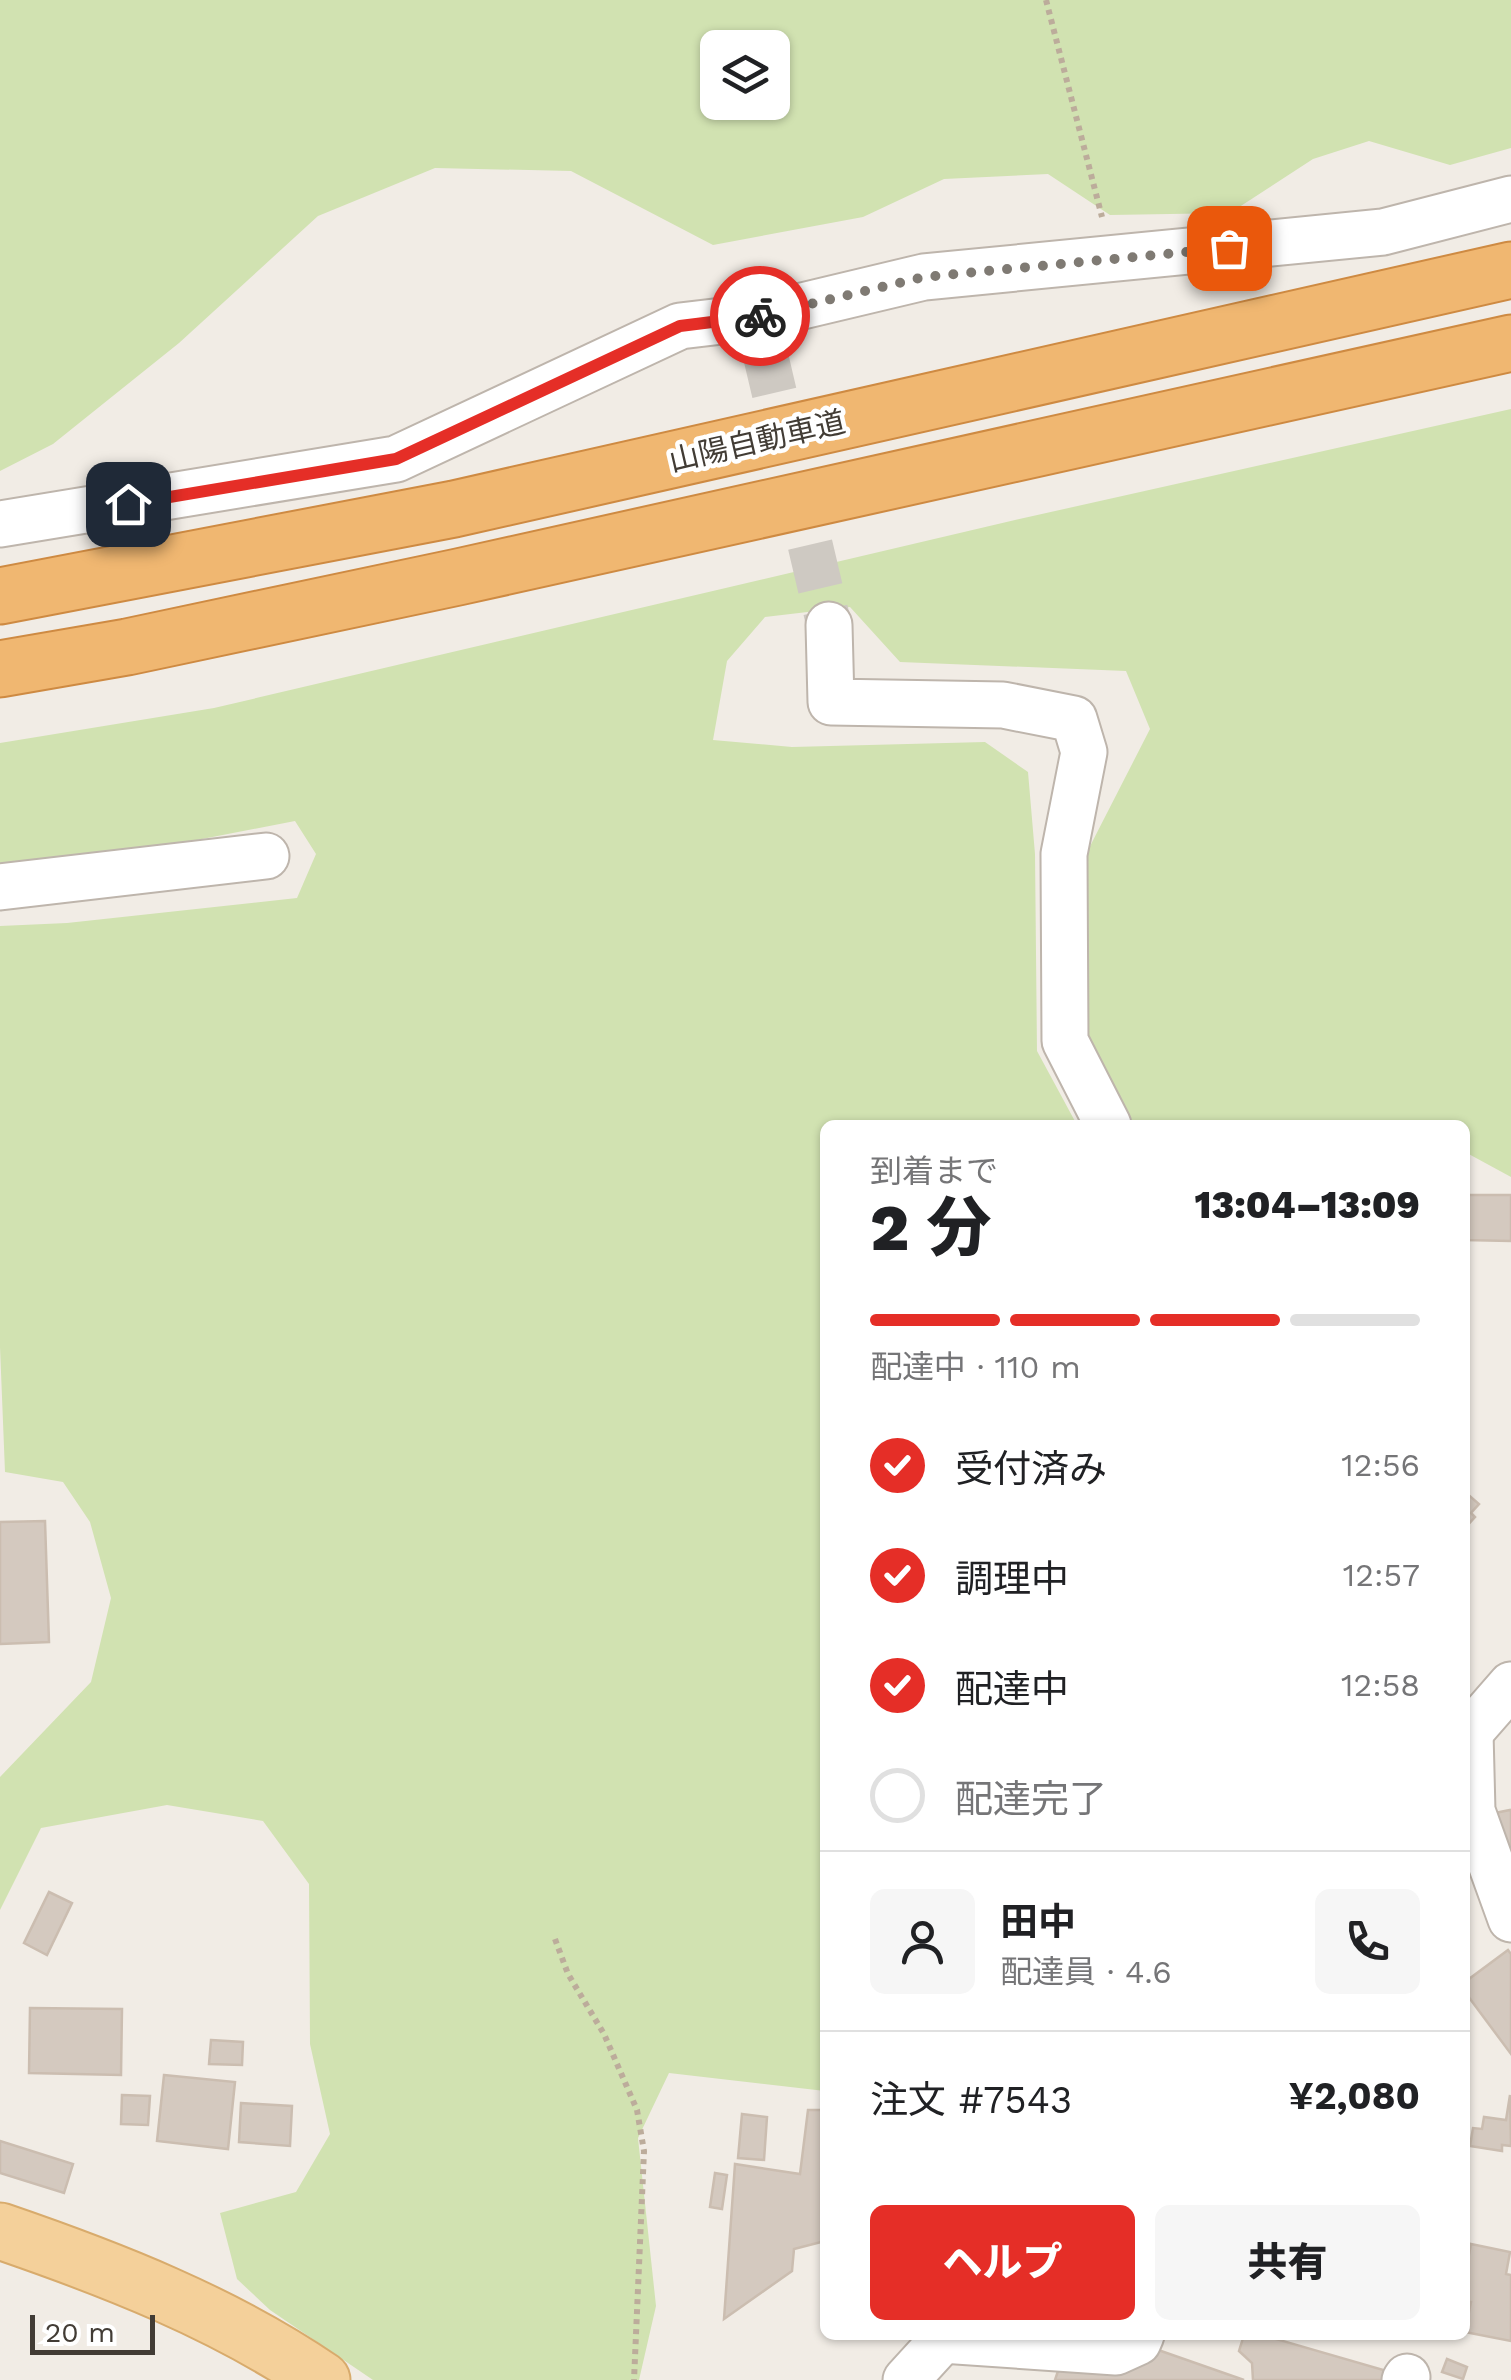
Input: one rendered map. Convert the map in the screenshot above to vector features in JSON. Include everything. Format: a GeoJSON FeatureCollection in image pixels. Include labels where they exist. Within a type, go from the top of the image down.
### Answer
{"type":"FeatureCollection","features":[{"type":"Feature","properties":{"kind":"highway","name":"山陽自動車道"},"geometry":{"type":"LineString","coordinates":[[0,596],[454,509],[1511,270]]}},
{"type":"Feature","properties":{"kind":"highway"},"geometry":{"type":"LineString","coordinates":[[0,669],[126,647],[438,581],[1511,343]]}},
{"type":"Feature","properties":{"kind":"main road"},"geometry":{"type":"LineString","coordinates":[[0,2231],[112,2269],[287,2356],[322,2380]]}},
{"type":"Feature","properties":{"kind":"street"},"geometry":{"type":"LineString","coordinates":[[0,524],[396,459],[680,326],[760,333],[924,277],[1384,232],[1511,199]]}},
{"type":"Feature","properties":{"kind":"street"},"geometry":{"type":"LineString","coordinates":[[828,625],[831,702],[1002,706],[1074,719],[1084,752],[1064,854],[1065,1042],[1105,1120]]}},
{"type":"Feature","properties":{"kind":"street"},"geometry":{"type":"LineString","coordinates":[[0,887],[266,856]]}},
{"type":"Feature","properties":{"kind":"street"},"geometry":{"type":"LineString","coordinates":[[1470,1727],[1511,1685]]}},
{"type":"Feature","properties":{"kind":"street"},"geometry":{"type":"LineString","coordinates":[[1470,1819],[1511,1919]]}},
{"type":"Feature","properties":{"kind":"street"},"geometry":{"type":"LineString","coordinates":[[906,2380],[943,2340]]}},
{"type":"Feature","properties":{"kind":"street"},"geometry":{"type":"LineString","coordinates":[[969,2340],[1116,2352],[1139,2340]]}},
{"type":"Feature","properties":{"kind":"path"},"geometry":{"type":"LineString","coordinates":[[1046,0],[1114,260]]}},
{"type":"Feature","properties":{"kind":"path"},"geometry":{"type":"LineString","coordinates":[[555,1939],[568,1974],[604,2034],[637,2110],[644,2151],[634,2380]]}},
{"type":"Feature","properties":{"kind":"green space"},"geometry":{"type":"Polygon","coordinates":[[[0,0],[1511,0],[1511,148],[1450,165],[1369,141],[1313,159],[1230,213],[1110,215],[1048,174],[944,179],[863,217],[713,245],[571,171],[435,168],[318,216],[179,343],[53,444],[0,471],[0,0]]]}},
{"type":"Feature","properties":{"kind":"green space"},"geometry":{"type":"Polygon","coordinates":[[[1511,409],[1511,1177],[1470,1155],[1470,1120],[1130,1120],[1085,1030],[1085,856],[1150,729],[1126,671],[900,662],[850,607],[765,617],[727,661],[713,740],[792,747],[985,742],[1028,772],[1035,854],[1037,1051],[1074,1120],[820,1120],[820,2090],[669,2073],[638,2138],[656,2306],[639,2380],[373,2380],[270,2310],[237,2279],[220,2213],[296,2192],[330,2134],[310,2044],[309,1884],[263,1821],[167,1805],[41,1828],[0,1910],[0,1777],[91,1682],[111,1598],[90,1522],[63,1482],[5,1472],[0,1347],[0,926],[67,923],[297,898],[316,854],[295,821],[74,864],[0,866],[0,743],[214,708],[1015,520],[1511,409]]]}},
{"type":"Feature","properties":{"kind":"building"},"geometry":{"type":"Polygon","coordinates":[[[1470,1195],[1511,1195],[1511,1241],[1470,1240],[1470,1195]]]}},
{"type":"Feature","properties":{"kind":"building"},"geometry":{"type":"Polygon","coordinates":[[[1470,1496],[1479,1504],[1471,1513],[1475,1517],[1470,1522],[1470,1496]]]}},
{"type":"Feature","properties":{"kind":"building"},"geometry":{"type":"Polygon","coordinates":[[[45,1521],[49,1642],[0,1644],[0,1522],[45,1521]]]}},
{"type":"Feature","properties":{"kind":"building"},"geometry":{"type":"Polygon","coordinates":[[[1511,1812],[1511,1861],[1495,1813],[1511,1812]]]}},
{"type":"Feature","properties":{"kind":"building"},"geometry":{"type":"Polygon","coordinates":[[[49,1892],[72,1903],[47,1955],[24,1943],[49,1892]]]}},
{"type":"Feature","properties":{"kind":"building"},"geometry":{"type":"Polygon","coordinates":[[[1508,1950],[1511,1954],[1511,2054],[1470,1999],[1470,1978],[1508,1950]]]}},
{"type":"Feature","properties":{"kind":"building"},"geometry":{"type":"Polygon","coordinates":[[[30,2008],[122,2009],[121,2075],[29,2073],[30,2008]]]}},
{"type":"Feature","properties":{"kind":"building"},"geometry":{"type":"Polygon","coordinates":[[[211,2040],[243,2042],[242,2065],[209,2064],[211,2040]]]}},
{"type":"Feature","properties":{"kind":"building"},"geometry":{"type":"Polygon","coordinates":[[[164,2075],[235,2082],[228,2149],[157,2141],[164,2075]]]}},
{"type":"Feature","properties":{"kind":"building"},"geometry":{"type":"Polygon","coordinates":[[[122,2095],[150,2096],[148,2125],[121,2124],[122,2095]]]}},
{"type":"Feature","properties":{"kind":"building"},"geometry":{"type":"Polygon","coordinates":[[[1510,2095],[1511,2146],[1502,2145],[1502,2151],[1470,2146],[1473,2128],[1482,2129],[1484,2117],[1506,2120],[1510,2095]]]}},
{"type":"Feature","properties":{"kind":"building"},"geometry":{"type":"Polygon","coordinates":[[[241,2103],[292,2106],[290,2146],[239,2142],[241,2103]]]}},
{"type":"Feature","properties":{"kind":"building"},"geometry":{"type":"Polygon","coordinates":[[[808,2110],[820,2110],[820,2242],[794,2249],[792,2271],[724,2319],[735,2164],[800,2174],[808,2110]]]}},
{"type":"Feature","properties":{"kind":"building"},"geometry":{"type":"Polygon","coordinates":[[[742,2114],[767,2117],[764,2160],[738,2158],[742,2114]]]}},
{"type":"Feature","properties":{"kind":"building"},"geometry":{"type":"Polygon","coordinates":[[[0,2141],[73,2164],[64,2193],[0,2173],[0,2141]]]}},
{"type":"Feature","properties":{"kind":"building"},"geometry":{"type":"Polygon","coordinates":[[[715,2173],[727,2175],[722,2209],[710,2207],[715,2173]]]}},
{"type":"Feature","properties":{"kind":"building"},"geometry":{"type":"Polygon","coordinates":[[[1471,2244],[1510,2252],[1506,2274],[1511,2275],[1511,2341],[1470,2333],[1471,2244]]]}},
{"type":"Feature","properties":{"kind":"building"},"geometry":{"type":"Polygon","coordinates":[[[1242,2340],[1279,2340],[1387,2371],[1384,2380],[1253,2380],[1252,2363],[1239,2351],[1242,2340]]]}},
{"type":"Feature","properties":{"kind":"building"},"geometry":{"type":"Polygon","coordinates":[[[1141,2344],[1244,2380],[1055,2380],[1065,2350],[1141,2344]]]}},
{"type":"Feature","properties":{"kind":"building"},"geometry":{"type":"Polygon","coordinates":[[[1447,2359],[1467,2367],[1463,2379],[1442,2372],[1447,2359]]]}},
{"type":"Feature","properties":{"kind":"tunnel"},"geometry":{"type":"LineString","coordinates":[[764,349],[829,625]]}},
{"type":"Feature","properties":{"kind":"way so far"},"geometry":{"type":"LineString","coordinates":[[760,316],[924,277],[1229,248]]}},
{"type":"Feature","properties":{"kind":"route"},"geometry":{"type":"LineString","coordinates":[[128,504],[396,459],[680,326],[760,316]]}}]}
